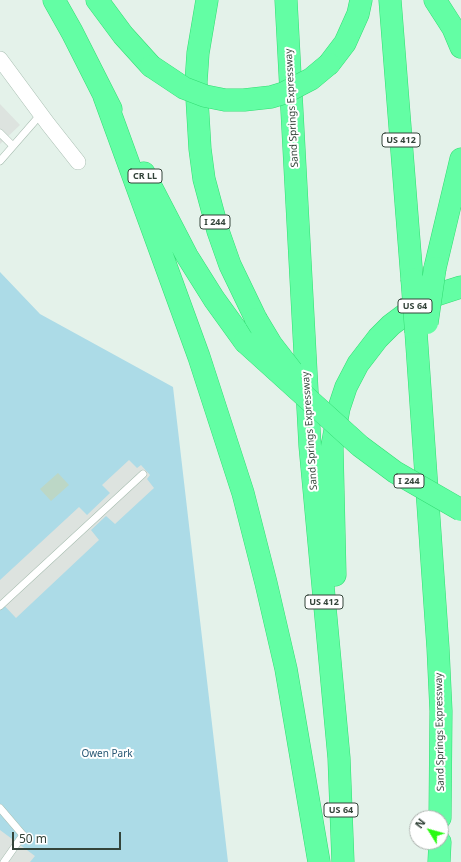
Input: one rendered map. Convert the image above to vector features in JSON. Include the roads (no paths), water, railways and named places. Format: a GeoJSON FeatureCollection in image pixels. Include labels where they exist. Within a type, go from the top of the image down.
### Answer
{"type":"FeatureCollection","features":[{"type":"Feature","properties":{"kind":"highway","name":"CR LL"},"geometry":{"type":"LineString","coordinates":[[54,0],[72,32],[187,256],[214,299],[245,342],[360,446]]}},
{"type":"Feature","properties":{"kind":"highway"},"geometry":{"type":"LineString","coordinates":[[97,0],[132,46],[152,66],[184,88],[205,96],[225,100],[244,100],[271,97],[284,93],[311,79],[329,64],[348,38],[362,0]]}},
{"type":"Feature","properties":{"kind":"highway","name":"I 244"},"geometry":{"type":"LineString","coordinates":[[207,0],[198,53],[196,82],[200,149],[204,179],[218,231],[230,265],[256,319],[291,370],[310,393],[360,446],[395,472],[461,510]]}},
{"type":"Feature","properties":{"kind":"highway","name":"Sand Springs Expressway"},"geometry":{"type":"LineString","coordinates":[[286,0],[310,446],[339,758],[343,862]]}},
{"type":"Feature","properties":{"kind":"highway","name":"Sand Springs Expressway"},"geometry":{"type":"LineString","coordinates":[[390,0],[412,280],[421,328],[419,379],[441,712],[440,810]]}},
{"type":"Feature","properties":{"kind":"highway"},"geometry":{"type":"LineString","coordinates":[[436,1],[453,28],[461,47]]}},
{"type":"Feature","properties":{"kind":"highway"},"geometry":{"type":"LineString","coordinates":[[104,96],[199,357],[243,493],[286,669],[319,862]]}},
{"type":"Feature","properties":{"kind":"highway"},"geometry":{"type":"LineString","coordinates":[[421,328],[461,159]]}},
{"type":"Feature","properties":{"kind":"highway","name":"US 64"},"geometry":{"type":"LineString","coordinates":[[339,758],[332,447],[338,408],[346,387],[358,364],[391,324],[424,301],[439,294],[461,287]]}},
{"type":"Feature","properties":{"kind":"highway"},"geometry":{"type":"LineString","coordinates":[[439,862],[440,850]]}},
{"type":"Feature","properties":{"kind":"street"},"geometry":{"type":"LineString","coordinates":[[0,59],[78,162]]}},
{"type":"Feature","properties":{"kind":"lane"},"geometry":{"type":"LineString","coordinates":[[0,161],[41,114]]}},
{"type":"Feature","properties":{"kind":"lane"},"geometry":{"type":"LineString","coordinates":[[0,133],[13,146]]}},
{"type":"Feature","properties":{"kind":"lane"},"geometry":{"type":"LineString","coordinates":[[0,606],[143,474]]}},
{"type":"Feature","properties":{"kind":"lane"},"geometry":{"type":"LineString","coordinates":[[0,808],[23,835],[4,862]]}},
{"type":"Feature","properties":{"kind":"park label","name":"Owen Park"},"geometry":{"type":"Point","coordinates":[107,754]}}]}
